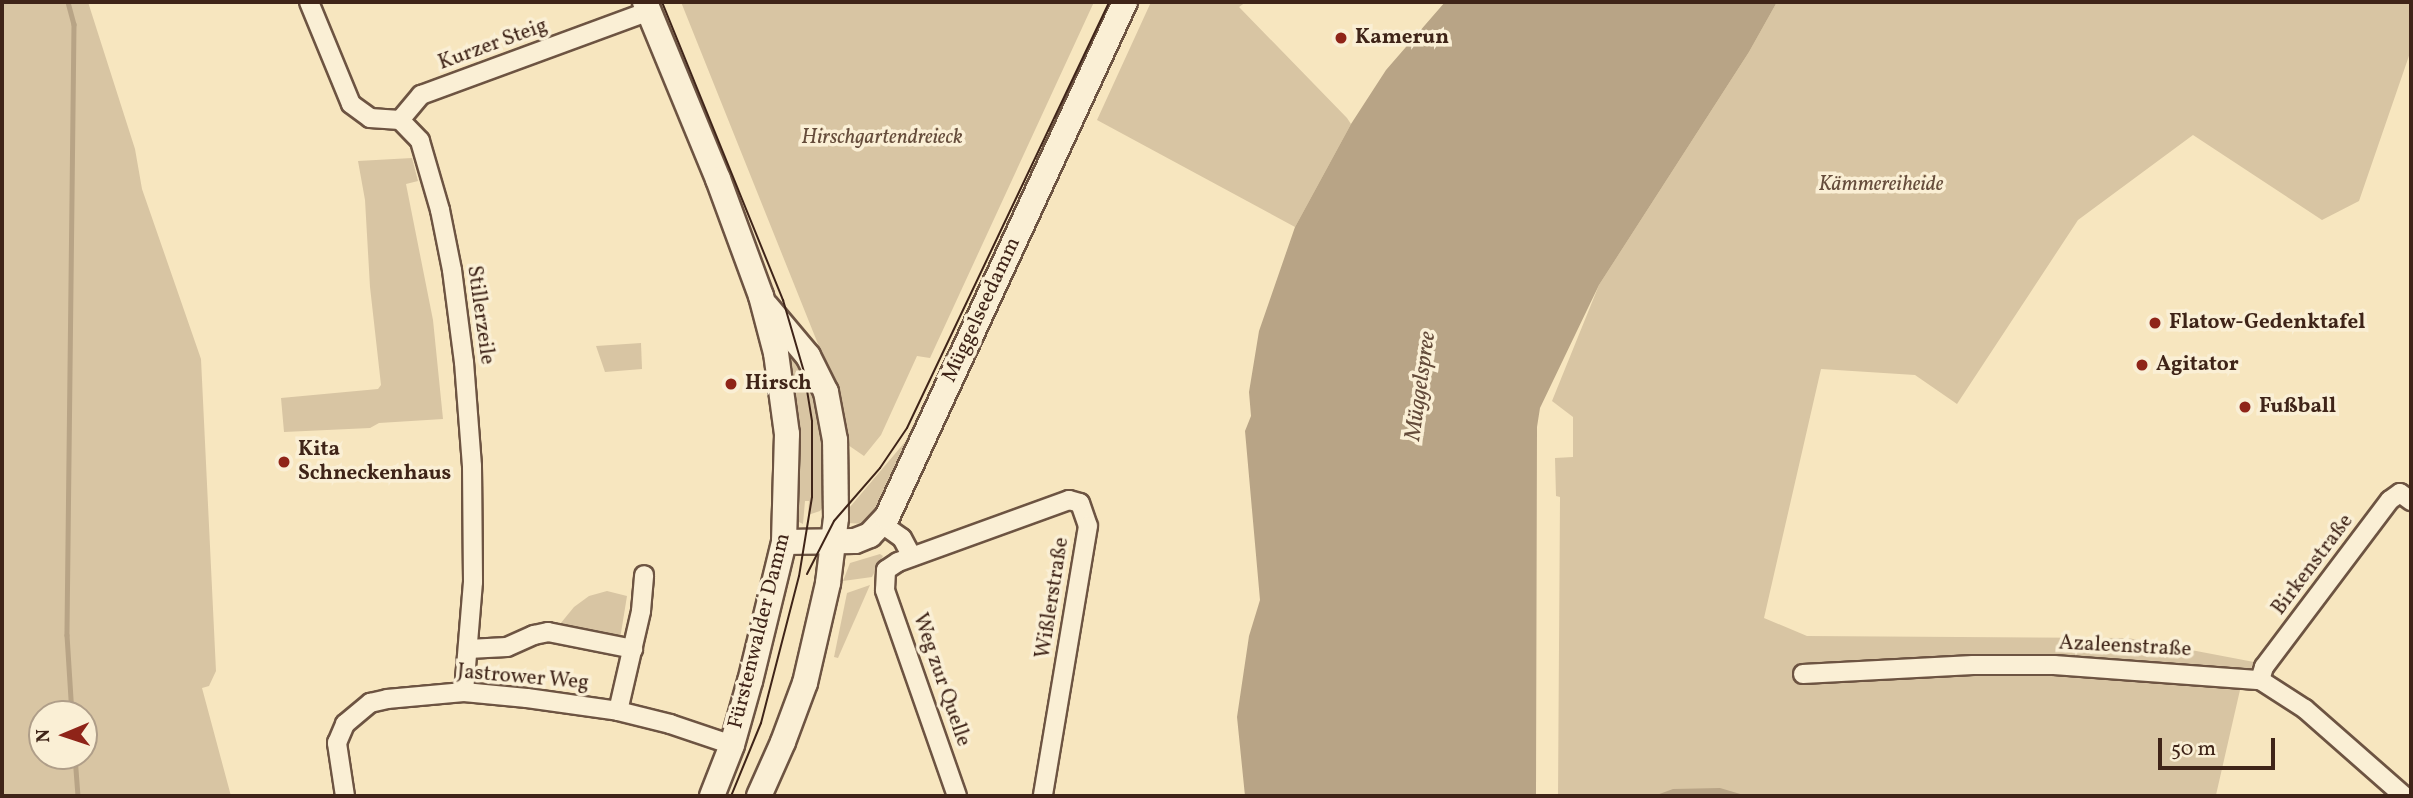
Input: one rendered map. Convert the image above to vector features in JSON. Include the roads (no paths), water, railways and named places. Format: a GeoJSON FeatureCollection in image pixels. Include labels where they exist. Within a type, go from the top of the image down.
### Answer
{"type":"FeatureCollection","features":[{"type":"Feature","properties":{"kind":"main road","name":"Müggelseedamm"},"geometry":{"type":"LineString","coordinates":[[882,524],[917,456],[1125,2]]}},
{"type":"Feature","properties":{"kind":"main road","name":"Fürstenwalder Damm"},"geometry":{"type":"LineString","coordinates":[[647,6],[718,178],[761,296],[776,353],[787,434],[788,514],[784,542],[732,745],[712,796]]}},
{"type":"Feature","properties":{"kind":"main road","name":"Fürstenwalder Damm"},"geometry":{"type":"LineString","coordinates":[[759,796],[805,683],[835,542],[835,440],[826,392],[808,356],[761,296]]}},
{"type":"Feature","properties":{"kind":"main road"},"geometry":{"type":"LineString","coordinates":[[784,542],[863,539],[882,524]]}},
{"type":"Feature","properties":{"kind":"street"},"geometry":{"type":"LineString","coordinates":[[309,2],[351,104],[370,118],[400,120]]}},
{"type":"Feature","properties":{"kind":"street","name":"Kurzer Steig"},"geometry":{"type":"LineString","coordinates":[[400,120],[421,95],[647,6]]}},
{"type":"Feature","properties":{"kind":"street","name":"Stillerzeile"},"geometry":{"type":"LineString","coordinates":[[400,120],[420,141],[438,201],[452,270],[464,362],[472,466],[473,582],[464,692]]}},
{"type":"Feature","properties":{"kind":"street","name":"Birkenstraße"},"geometry":{"type":"LineString","coordinates":[[2260,680],[2264,667],[2390,500],[2400,493],[2411,501]]}},
{"type":"Feature","properties":{"kind":"street","name":"Wißlerstraße"},"geometry":{"type":"LineString","coordinates":[[884,577],[890,566],[1058,501],[1080,503],[1088,526],[1043,796]]}},
{"type":"Feature","properties":{"kind":"street"},"geometry":{"type":"LineString","coordinates":[[882,524],[902,538],[912,557]]}},
{"type":"Feature","properties":{"kind":"street"},"geometry":{"type":"LineString","coordinates":[[618,711],[641,611],[644,575]]}},
{"type":"Feature","properties":{"kind":"street","name":"Weg zur Quelle"},"geometry":{"type":"LineString","coordinates":[[884,577],[885,590],[957,796]]}},
{"type":"Feature","properties":{"kind":"street","name":"Jastrower Weg"},"geometry":{"type":"LineString","coordinates":[[468,649],[507,647],[548,632],[633,649]]}},
{"type":"Feature","properties":{"kind":"street","name":"Azaleenstraße"},"geometry":{"type":"LineString","coordinates":[[1803,674],[1973,665],[2054,665],[2260,680],[2305,709],[2404,796]]}},
{"type":"Feature","properties":{"kind":"street","name":"Jastrower Weg"},"geometry":{"type":"LineString","coordinates":[[345,796],[337,743],[345,724],[356,711],[387,699],[464,692],[618,711],[732,745]]}},
{"type":"Feature","properties":{"kind":"water","name":"Müggelspree"},"geometry":{"type":"Polygon","coordinates":[[[1445,2],[1777,2],[1749,52],[1599,285],[1540,408],[1537,427],[1536,796],[1245,796],[1237,717],[1249,636],[1260,600],[1245,431],[1251,416],[1249,392],[1259,331],[1295,227],[1351,124],[1386,70],[1445,2]]]}},
{"type":"Feature","properties":{"kind":"water"},"geometry":{"type":"Polygon","coordinates":[[[1720,788],[1747,796],[1654,796],[1673,789],[1720,788]]]}},
{"type":"Feature","properties":{"kind":"waterway"},"geometry":{"type":"LineString","coordinates":[[68,2],[74,24],[67,635],[71,700]]}},
{"type":"Feature","properties":{"kind":"waterway"},"geometry":{"type":"LineString","coordinates":[[76,770],[78,796]]}},
{"type":"Feature","properties":{"kind":"tram line"},"geometry":{"type":"LineString","coordinates":[[662,2],[783,300],[804,372],[812,421],[812,497],[799,576],[761,723],[731,796]]}},
{"type":"Feature","properties":{"kind":"tram line"},"geometry":{"type":"LineString","coordinates":[[807,574],[834,521],[880,468],[907,428],[1109,2]]}},
{"type":"Feature","properties":{"kind":"place","name":"Kamerun"},"geometry":{"type":"Point","coordinates":[1341,38]}},
{"type":"Feature","properties":{"kind":"place","name":"Flatow-Gedenktafel"},"geometry":{"type":"Point","coordinates":[2155,323]}},
{"type":"Feature","properties":{"kind":"place","name":"Agitator"},"geometry":{"type":"Point","coordinates":[2142,365]}},
{"type":"Feature","properties":{"kind":"place","name":"Hirsch"},"geometry":{"type":"Point","coordinates":[731,384]}},
{"type":"Feature","properties":{"kind":"place","name":"Fußball"},"geometry":{"type":"Point","coordinates":[2245,407]}},
{"type":"Feature","properties":{"kind":"place","name":"Kita Schneckenhaus"},"geometry":{"type":"Point","coordinates":[284,462]}},
{"type":"Feature","properties":{"kind":"park label","name":"Hirschgartendreieck"},"geometry":{"type":"Point","coordinates":[882,138]}},
{"type":"Feature","properties":{"kind":"park label","name":"Kämmereiheide"},"geometry":{"type":"Point","coordinates":[1881,185]}}]}
